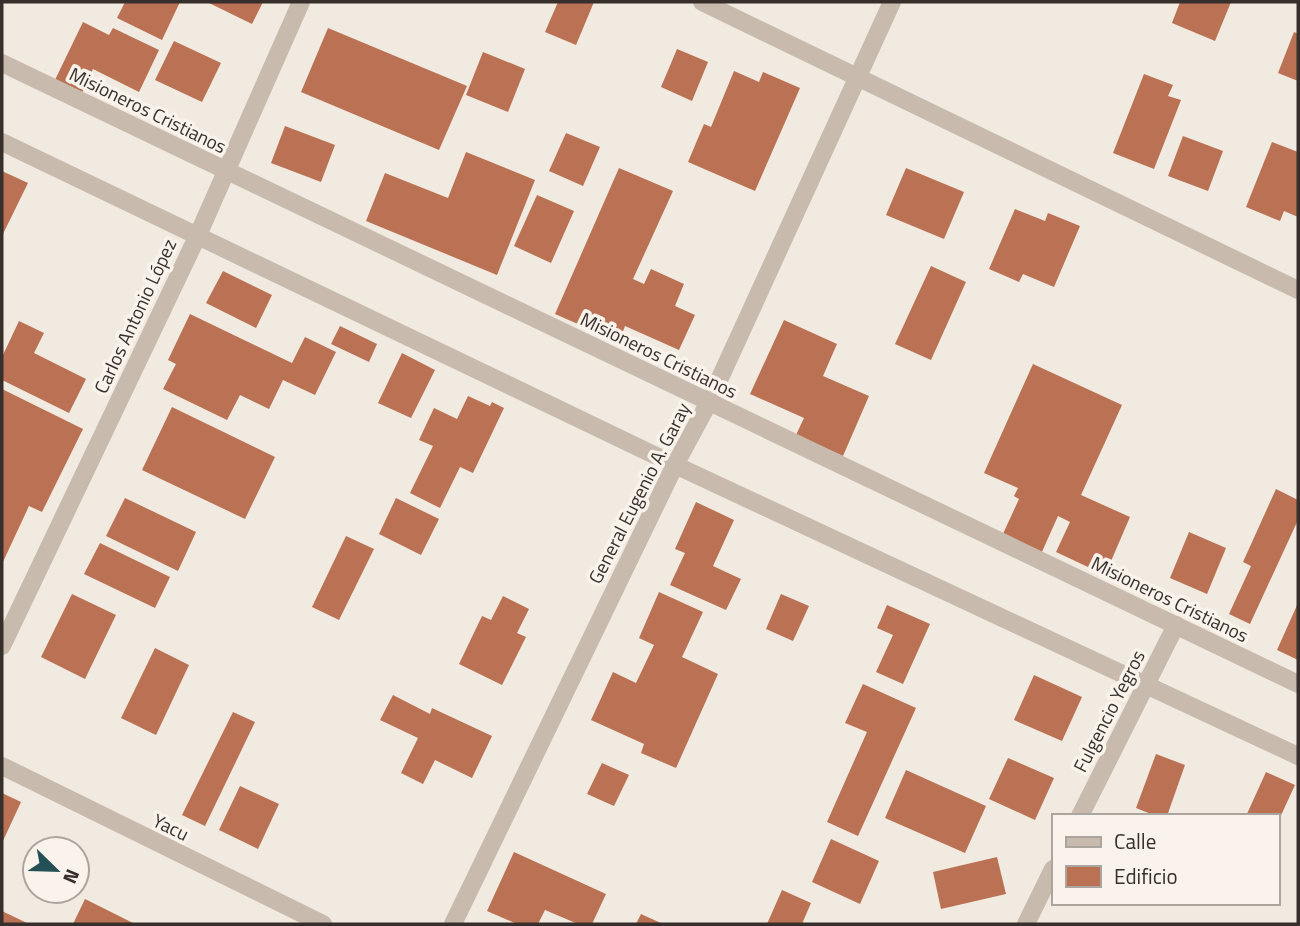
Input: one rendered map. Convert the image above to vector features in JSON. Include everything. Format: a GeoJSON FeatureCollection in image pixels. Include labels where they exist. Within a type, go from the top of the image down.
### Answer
{"type":"FeatureCollection","features":[{"type":"Feature","properties":{"kind":"street","name":"Carlos Antonio López"},"geometry":{"type":"LineString","coordinates":[[2,646],[198,235],[301,2]]}},
{"type":"Feature","properties":{"kind":"street"},"geometry":{"type":"LineString","coordinates":[[702,2],[1298,290]]}},
{"type":"Feature","properties":{"kind":"street","name":"General Eugenio A. Garay"},"geometry":{"type":"LineString","coordinates":[[453,924],[675,465],[709,402],[892,2]]}},
{"type":"Feature","properties":{"kind":"street","name":"Misioneros Cristianos"},"geometry":{"type":"LineString","coordinates":[[2,63],[1298,684]]}},
{"type":"Feature","properties":{"kind":"street"},"geometry":{"type":"LineString","coordinates":[[2,142],[675,465],[1298,756]]}},
{"type":"Feature","properties":{"kind":"street","name":"Fulgencio Yegros"},"geometry":{"type":"LineString","coordinates":[[1081,814],[1176,625]]}},
{"type":"Feature","properties":{"kind":"street","name":"Yacu"},"geometry":{"type":"LineString","coordinates":[[2,766],[323,924]]}},
{"type":"Feature","properties":{"kind":"street"},"geometry":{"type":"LineString","coordinates":[[1026,924],[1052,871]]}},
{"type":"Feature","properties":{"kind":"building"},"geometry":{"type":"Polygon","coordinates":[[[125,2],[180,2],[162,40],[117,18],[125,2]]]}},
{"type":"Feature","properties":{"kind":"building"},"geometry":{"type":"Polygon","coordinates":[[[207,2],[263,2],[252,24],[207,2]]]}},
{"type":"Feature","properties":{"kind":"building"},"geometry":{"type":"Polygon","coordinates":[[[558,2],[594,2],[576,45],[545,32],[558,2]]]}},
{"type":"Feature","properties":{"kind":"building"},"geometry":{"type":"Polygon","coordinates":[[[1180,2],[1231,2],[1215,41],[1172,23],[1180,2]]]}},
{"type":"Feature","properties":{"kind":"building"},"geometry":{"type":"Polygon","coordinates":[[[83,22],[109,35],[113,28],[159,50],[139,92],[93,69],[81,95],[54,82],[83,22]]]}},
{"type":"Feature","properties":{"kind":"building"},"geometry":{"type":"Polygon","coordinates":[[[328,28],[467,86],[439,150],[301,92],[328,28]]]}},
{"type":"Feature","properties":{"kind":"building"},"geometry":{"type":"Polygon","coordinates":[[[1294,32],[1298,34],[1298,81],[1278,73],[1294,32]]]}},
{"type":"Feature","properties":{"kind":"building"},"geometry":{"type":"Polygon","coordinates":[[[174,41],[221,63],[202,102],[155,80],[174,41]]]}},
{"type":"Feature","properties":{"kind":"building"},"geometry":{"type":"Polygon","coordinates":[[[677,49],[708,62],[692,101],[661,87],[677,49]]]}},
{"type":"Feature","properties":{"kind":"building"},"geometry":{"type":"Polygon","coordinates":[[[483,52],[525,69],[508,112],[466,95],[483,52]]]}},
{"type":"Feature","properties":{"kind":"building"},"geometry":{"type":"Polygon","coordinates":[[[734,71],[759,82],[763,72],[800,88],[755,191],[688,162],[704,124],[711,127],[734,71]]]}},
{"type":"Feature","properties":{"kind":"building"},"geometry":{"type":"Polygon","coordinates":[[[1144,74],[1173,85],[1168,96],[1181,100],[1154,169],[1113,153],[1144,74]]]}},
{"type":"Feature","properties":{"kind":"building"},"geometry":{"type":"Polygon","coordinates":[[[285,126],[335,145],[321,182],[271,163],[285,126]]]}},
{"type":"Feature","properties":{"kind":"building"},"geometry":{"type":"Polygon","coordinates":[[[566,133],[600,147],[583,186],[549,171],[566,133]]]}},
{"type":"Feature","properties":{"kind":"building"},"geometry":{"type":"Polygon","coordinates":[[[1183,136],[1223,151],[1208,191],[1168,176],[1183,136]]]}},
{"type":"Feature","properties":{"kind":"building"},"geometry":{"type":"Polygon","coordinates":[[[1272,142],[1298,152],[1298,217],[1284,211],[1280,221],[1246,207],[1272,142]]]}},
{"type":"Feature","properties":{"kind":"building"},"geometry":{"type":"Polygon","coordinates":[[[466,152],[535,180],[497,275],[366,221],[385,173],[448,198],[466,152]]]}},
{"type":"Feature","properties":{"kind":"building"},"geometry":{"type":"Polygon","coordinates":[[[619,168],[673,191],[633,279],[644,284],[651,269],[684,284],[675,306],[695,315],[679,350],[625,326],[619,342],[555,314],[619,168]]]}},
{"type":"Feature","properties":{"kind":"building"},"geometry":{"type":"Polygon","coordinates":[[[906,168],[964,192],[944,239],[886,215],[906,168]]]}},
{"type":"Feature","properties":{"kind":"building"},"geometry":{"type":"Polygon","coordinates":[[[2,171],[28,183],[2,236],[2,171]]]}},
{"type":"Feature","properties":{"kind":"building"},"geometry":{"type":"Polygon","coordinates":[[[537,195],[574,211],[551,263],[514,246],[537,195]]]}},
{"type":"Feature","properties":{"kind":"building"},"geometry":{"type":"Polygon","coordinates":[[[1015,209],[1045,221],[1048,213],[1080,226],[1054,287],[1023,274],[1019,282],[989,269],[1015,209]]]}},
{"type":"Feature","properties":{"kind":"building"},"geometry":{"type":"Polygon","coordinates":[[[931,266],[966,282],[931,360],[895,344],[931,266]]]}},
{"type":"Feature","properties":{"kind":"building"},"geometry":{"type":"Polygon","coordinates":[[[223,271],[272,295],[256,328],[206,303],[223,271]]]}},
{"type":"Feature","properties":{"kind":"building"},"geometry":{"type":"Polygon","coordinates":[[[190,314],[292,363],[305,337],[336,352],[315,395],[283,380],[269,409],[240,395],[227,420],[163,389],[176,364],[168,360],[190,314]]]}},
{"type":"Feature","properties":{"kind":"building"},"geometry":{"type":"Polygon","coordinates":[[[784,320],[837,344],[823,376],[869,396],[843,456],[796,435],[804,418],[750,394],[784,320]]]}},
{"type":"Feature","properties":{"kind":"building"},"geometry":{"type":"Polygon","coordinates":[[[19,321],[44,333],[34,353],[86,379],[69,413],[2,380],[2,357],[19,321]]]}},
{"type":"Feature","properties":{"kind":"building"},"geometry":{"type":"Polygon","coordinates":[[[340,326],[377,344],[369,362],[331,344],[340,326]]]}},
{"type":"Feature","properties":{"kind":"building"},"geometry":{"type":"Polygon","coordinates":[[[402,353],[435,370],[411,418],[378,403],[402,353]]]}},
{"type":"Feature","properties":{"kind":"building"},"geometry":{"type":"Polygon","coordinates":[[[1033,364],[1122,405],[1081,495],[1130,517],[1105,575],[1056,552],[1070,522],[1058,516],[1041,554],[1002,536],[1019,499],[1014,496],[1018,488],[984,473],[1033,364]]]}},
{"type":"Feature","properties":{"kind":"building"},"geometry":{"type":"Polygon","coordinates":[[[2,389],[83,429],[42,512],[29,506],[2,564],[2,389]]]}},
{"type":"Feature","properties":{"kind":"building"},"geometry":{"type":"Polygon","coordinates":[[[468,396],[490,406],[492,402],[504,408],[473,473],[460,467],[440,508],[410,493],[433,446],[419,440],[434,408],[457,419],[468,396]]]}},
{"type":"Feature","properties":{"kind":"building"},"geometry":{"type":"Polygon","coordinates":[[[172,407],[275,457],[245,519],[142,470],[172,407]]]}},
{"type":"Feature","properties":{"kind":"building"},"geometry":{"type":"Polygon","coordinates":[[[1276,489],[1298,500],[1298,520],[1250,624],[1229,614],[1251,566],[1243,562],[1276,489]]]}},
{"type":"Feature","properties":{"kind":"building"},"geometry":{"type":"Polygon","coordinates":[[[125,498],[196,532],[178,571],[106,536],[125,498]]]}},
{"type":"Feature","properties":{"kind":"building"},"geometry":{"type":"Polygon","coordinates":[[[396,498],[439,519],[421,555],[379,534],[396,498]]]}},
{"type":"Feature","properties":{"kind":"building"},"geometry":{"type":"Polygon","coordinates":[[[696,502],[734,520],[713,566],[741,579],[726,610],[670,585],[685,553],[675,549],[696,502]]]}},
{"type":"Feature","properties":{"kind":"building"},"geometry":{"type":"Polygon","coordinates":[[[1189,532],[1226,548],[1207,594],[1170,578],[1189,532]]]}},
{"type":"Feature","properties":{"kind":"building"},"geometry":{"type":"Polygon","coordinates":[[[346,536],[374,549],[339,620],[312,607],[346,536]]]}},
{"type":"Feature","properties":{"kind":"building"},"geometry":{"type":"Polygon","coordinates":[[[100,543],[170,577],[155,608],[84,574],[100,543]]]}},
{"type":"Feature","properties":{"kind":"building"},"geometry":{"type":"Polygon","coordinates":[[[659,592],[703,612],[682,657],[718,674],[676,768],[641,753],[644,744],[591,720],[613,672],[636,683],[654,645],[639,638],[659,592]]]}},
{"type":"Feature","properties":{"kind":"building"},"geometry":{"type":"Polygon","coordinates":[[[72,594],[116,615],[85,679],[41,657],[72,594]]]}},
{"type":"Feature","properties":{"kind":"building"},"geometry":{"type":"Polygon","coordinates":[[[781,594],[809,606],[793,641],[766,629],[781,594]]]}},
{"type":"Feature","properties":{"kind":"building"},"geometry":{"type":"Polygon","coordinates":[[[503,596],[529,609],[517,633],[526,637],[502,685],[459,664],[482,616],[491,620],[503,596]]]}},
{"type":"Feature","properties":{"kind":"building"},"geometry":{"type":"Polygon","coordinates":[[[1298,603],[1298,660],[1277,650],[1298,603]]]}},
{"type":"Feature","properties":{"kind":"building"},"geometry":{"type":"Polygon","coordinates":[[[887,605],[930,624],[903,684],[876,672],[893,635],[877,628],[887,605]]]}},
{"type":"Feature","properties":{"kind":"building"},"geometry":{"type":"Polygon","coordinates":[[[155,648],[189,665],[156,735],[121,718],[155,648]]]}},
{"type":"Feature","properties":{"kind":"building"},"geometry":{"type":"Polygon","coordinates":[[[1034,675],[1082,697],[1062,741],[1014,720],[1034,675]]]}},
{"type":"Feature","properties":{"kind":"building"},"geometry":{"type":"Polygon","coordinates":[[[863,684],[916,708],[858,836],[827,822],[867,732],[845,723],[863,684]]]}},
{"type":"Feature","properties":{"kind":"building"},"geometry":{"type":"Polygon","coordinates":[[[393,695],[430,714],[432,708],[492,736],[472,778],[435,760],[423,784],[401,773],[418,738],[380,720],[393,695]]]}},
{"type":"Feature","properties":{"kind":"building"},"geometry":{"type":"Polygon","coordinates":[[[233,712],[255,722],[205,826],[182,815],[233,712]]]}},
{"type":"Feature","properties":{"kind":"building"},"geometry":{"type":"Polygon","coordinates":[[[1156,754],[1185,765],[1168,814],[1151,814],[1136,808],[1156,754]]]}},
{"type":"Feature","properties":{"kind":"building"},"geometry":{"type":"Polygon","coordinates":[[[1008,758],[1054,778],[1035,820],[989,799],[1008,758]]]}},
{"type":"Feature","properties":{"kind":"building"},"geometry":{"type":"Polygon","coordinates":[[[602,763],[629,775],[614,806],[587,794],[602,763]]]}},
{"type":"Feature","properties":{"kind":"building"},"geometry":{"type":"Polygon","coordinates":[[[906,770],[986,806],[965,853],[885,818],[906,770]]]}},
{"type":"Feature","properties":{"kind":"building"},"geometry":{"type":"Polygon","coordinates":[[[1266,772],[1295,785],[1279,820],[1279,814],[1247,814],[1266,772]]]}},
{"type":"Feature","properties":{"kind":"building"},"geometry":{"type":"Polygon","coordinates":[[[240,786],[279,804],[258,849],[219,830],[240,786]]]}},
{"type":"Feature","properties":{"kind":"building"},"geometry":{"type":"Polygon","coordinates":[[[2,793],[21,802],[2,843],[2,793]]]}},
{"type":"Feature","properties":{"kind":"building"},"geometry":{"type":"Polygon","coordinates":[[[831,839],[879,861],[860,904],[812,882],[831,839]]]}},
{"type":"Feature","properties":{"kind":"building"},"geometry":{"type":"Polygon","coordinates":[[[514,852],[606,894],[592,924],[578,924],[545,910],[538,924],[517,924],[487,911],[514,852]]]}},
{"type":"Feature","properties":{"kind":"building"},"geometry":{"type":"Polygon","coordinates":[[[997,857],[1006,894],[941,909],[933,872],[997,857]]]}},
{"type":"Feature","properties":{"kind":"building"},"geometry":{"type":"Polygon","coordinates":[[[782,890],[811,903],[802,924],[767,924],[782,890]]]}},
{"type":"Feature","properties":{"kind":"building"},"geometry":{"type":"Polygon","coordinates":[[[91,902],[135,924],[73,924],[82,905],[91,905],[91,902]]]}},
{"type":"Feature","properties":{"kind":"building"},"geometry":{"type":"Polygon","coordinates":[[[2,911],[29,924],[2,924],[2,911]]]}},
{"type":"Feature","properties":{"kind":"building"},"geometry":{"type":"Polygon","coordinates":[[[641,914],[663,924],[636,924],[641,914]]]}}]}
